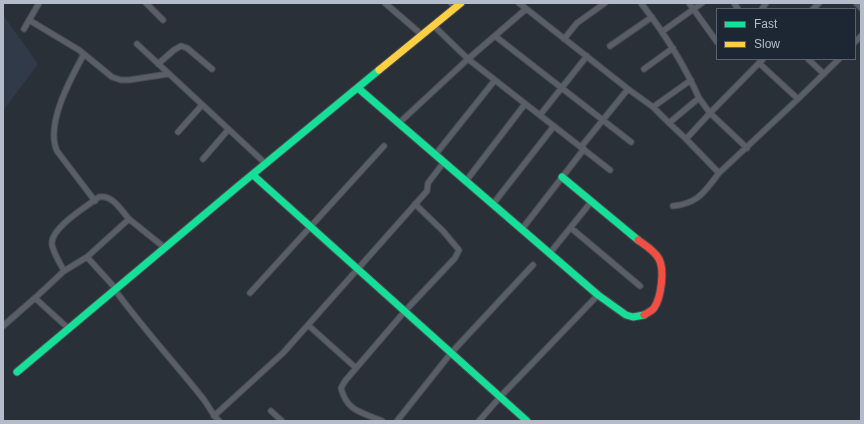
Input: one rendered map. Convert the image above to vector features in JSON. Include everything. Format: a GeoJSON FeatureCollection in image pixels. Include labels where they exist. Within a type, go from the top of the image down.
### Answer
{"type":"FeatureCollection","features":[{"type":"Feature","properties":{"kind":"street"},"geometry":{"type":"LineString","coordinates":[[24,29],[39,3]]}},
{"type":"Feature","properties":{"kind":"street"},"geometry":{"type":"LineString","coordinates":[[146,3],[163,20]]}},
{"type":"Feature","properties":{"kind":"street"},"geometry":{"type":"LineString","coordinates":[[386,3],[422,35]]}},
{"type":"Feature","properties":{"kind":"street"},"geometry":{"type":"LineString","coordinates":[[519,3],[653,107],[719,173]]}},
{"type":"Feature","properties":{"kind":"street"},"geometry":{"type":"LineString","coordinates":[[564,39],[577,23],[605,3]]}},
{"type":"Feature","properties":{"kind":"street"},"geometry":{"type":"LineString","coordinates":[[641,3],[663,31],[691,80],[699,98],[710,112],[747,148]]}},
{"type":"Feature","properties":{"kind":"street"},"geometry":{"type":"LineString","coordinates":[[689,3],[716,41]]}},
{"type":"Feature","properties":{"kind":"street"},"geometry":{"type":"LineString","coordinates":[[663,31],[702,3]]}},
{"type":"Feature","properties":{"kind":"street"},"geometry":{"type":"LineString","coordinates":[[856,3],[861,8]]}},
{"type":"Feature","properties":{"kind":"street"},"geometry":{"type":"LineString","coordinates":[[17,372],[252,175],[434,26],[456,4]]}},
{"type":"Feature","properties":{"kind":"street"},"geometry":{"type":"LineString","coordinates":[[399,123],[468,59],[526,9]]}},
{"type":"Feature","properties":{"kind":"street"},"geometry":{"type":"LineString","coordinates":[[610,46],[652,17]]}},
{"type":"Feature","properties":{"kind":"street"},"geometry":{"type":"LineString","coordinates":[[29,20],[84,54],[112,77],[121,80],[129,80],[168,74]]}},
{"type":"Feature","properties":{"kind":"street"},"geometry":{"type":"LineString","coordinates":[[434,26],[468,59],[610,170]]}},
{"type":"Feature","properties":{"kind":"street"},"geometry":{"type":"LineString","coordinates":[[495,36],[631,142]]}},
{"type":"Feature","properties":{"kind":"street"},"geometry":{"type":"LineString","coordinates":[[137,44],[266,164]]}},
{"type":"Feature","properties":{"kind":"street"},"geometry":{"type":"LineString","coordinates":[[158,64],[174,50],[182,46],[187,48],[212,69]]}},
{"type":"Feature","properties":{"kind":"street"},"geometry":{"type":"LineString","coordinates":[[644,69],[673,48]]}},
{"type":"Feature","properties":{"kind":"street"},"geometry":{"type":"LineString","coordinates":[[84,54],[74,72],[62,100],[54,122],[53,137],[57,151],[95,201]]}},
{"type":"Feature","properties":{"kind":"street"},"geometry":{"type":"LineString","coordinates":[[540,115],[587,56]]}},
{"type":"Feature","properties":{"kind":"street"},"geometry":{"type":"LineString","coordinates":[[809,60],[824,74]]}},
{"type":"Feature","properties":{"kind":"street"},"geometry":{"type":"LineString","coordinates":[[673,206],[689,203],[698,198],[719,173],[838,60]]}},
{"type":"Feature","properties":{"kind":"street"},"geometry":{"type":"LineString","coordinates":[[686,139],[710,112],[761,61],[798,99]]}},
{"type":"Feature","properties":{"kind":"street"},"geometry":{"type":"LineString","coordinates":[[435,155],[495,80]]}},
{"type":"Feature","properties":{"kind":"street"},"geometry":{"type":"LineString","coordinates":[[653,107],[691,80]]}},
{"type":"Feature","properties":{"kind":"street"},"geometry":{"type":"LineString","coordinates":[[358,88],[598,295],[626,315],[633,317],[644,315],[654,308],[662,285],[662,272],[659,259],[654,253],[562,177]]}},
{"type":"Feature","properties":{"kind":"street"},"geometry":{"type":"LineString","coordinates":[[522,229],[562,177],[603,119],[628,89]]}},
{"type":"Feature","properties":{"kind":"street"},"geometry":{"type":"LineString","coordinates":[[669,123],[699,98]]}},
{"type":"Feature","properties":{"kind":"street"},"geometry":{"type":"LineString","coordinates":[[466,181],[525,104]]}},
{"type":"Feature","properties":{"kind":"street"},"geometry":{"type":"LineString","coordinates":[[178,132],[202,105]]}},
{"type":"Feature","properties":{"kind":"street"},"geometry":{"type":"LineString","coordinates":[[493,204],[554,126]]}},
{"type":"Feature","properties":{"kind":"street"},"geometry":{"type":"LineString","coordinates":[[203,159],[228,130]]}},
{"type":"Feature","properties":{"kind":"street"},"geometry":{"type":"LineString","coordinates":[[250,293],[384,146]]}},
{"type":"Feature","properties":{"kind":"street"},"geometry":{"type":"LineString","coordinates":[[214,416],[283,352],[427,191],[428,183],[444,162]]}},
{"type":"Feature","properties":{"kind":"street"},"geometry":{"type":"LineString","coordinates":[[252,175],[527,421]]}},
{"type":"Feature","properties":{"kind":"street"},"geometry":{"type":"LineString","coordinates":[[64,271],[51,244],[53,237],[57,230],[99,197],[104,196],[110,199],[129,219],[165,248]]}},
{"type":"Feature","properties":{"kind":"street"},"geometry":{"type":"LineString","coordinates":[[550,253],[591,202]]}},
{"type":"Feature","properties":{"kind":"street"},"geometry":{"type":"LineString","coordinates":[[382,421],[353,408],[344,397],[341,388],[356,368],[405,311],[454,258],[459,250],[443,231],[415,204]]}},
{"type":"Feature","properties":{"kind":"street"},"geometry":{"type":"LineString","coordinates":[[3,326],[64,271],[87,257],[129,219]]}},
{"type":"Feature","properties":{"kind":"street"},"geometry":{"type":"LineString","coordinates":[[571,228],[640,286]]}},
{"type":"Feature","properties":{"kind":"street"},"geometry":{"type":"LineString","coordinates":[[87,257],[115,290],[138,322],[202,397],[219,421]]}},
{"type":"Feature","properties":{"kind":"street"},"geometry":{"type":"LineString","coordinates":[[397,421],[451,353],[533,265]]}},
{"type":"Feature","properties":{"kind":"street"},"geometry":{"type":"LineString","coordinates":[[479,421],[500,397],[598,295]]}},
{"type":"Feature","properties":{"kind":"street"},"geometry":{"type":"LineString","coordinates":[[35,298],[69,328]]}},
{"type":"Feature","properties":{"kind":"street"},"geometry":{"type":"LineString","coordinates":[[308,324],[356,368]]}},
{"type":"Feature","properties":{"kind":"street"},"geometry":{"type":"LineString","coordinates":[[271,410],[282,421]]}},
{"type":"Feature","properties":{"kind":"shaded area"},"geometry":{"type":"Polygon","coordinates":[[[3,15],[38,64],[3,111],[3,15]]]}},
{"type":"Feature","properties":{"kind":"traffic: fast"},"geometry":{"type":"LineString","coordinates":[[17,372],[379,70]]}},
{"type":"Feature","properties":{"kind":"traffic: fast"},"geometry":{"type":"LineString","coordinates":[[358,88],[598,295],[626,315],[633,317],[644,315]]}},
{"type":"Feature","properties":{"kind":"traffic: fast"},"geometry":{"type":"LineString","coordinates":[[253,175],[527,421]]}},
{"type":"Feature","properties":{"kind":"traffic: fast"},"geometry":{"type":"LineString","coordinates":[[562,177],[638,240]]}},
{"type":"Feature","properties":{"kind":"traffic: slow"},"geometry":{"type":"LineString","coordinates":[[379,70],[461,3]]}},
{"type":"Feature","properties":{"kind":"traffic: jam"},"geometry":{"type":"LineString","coordinates":[[638,240],[655,253],[659,259],[662,270],[659,298],[653,309],[644,315]]}}]}
